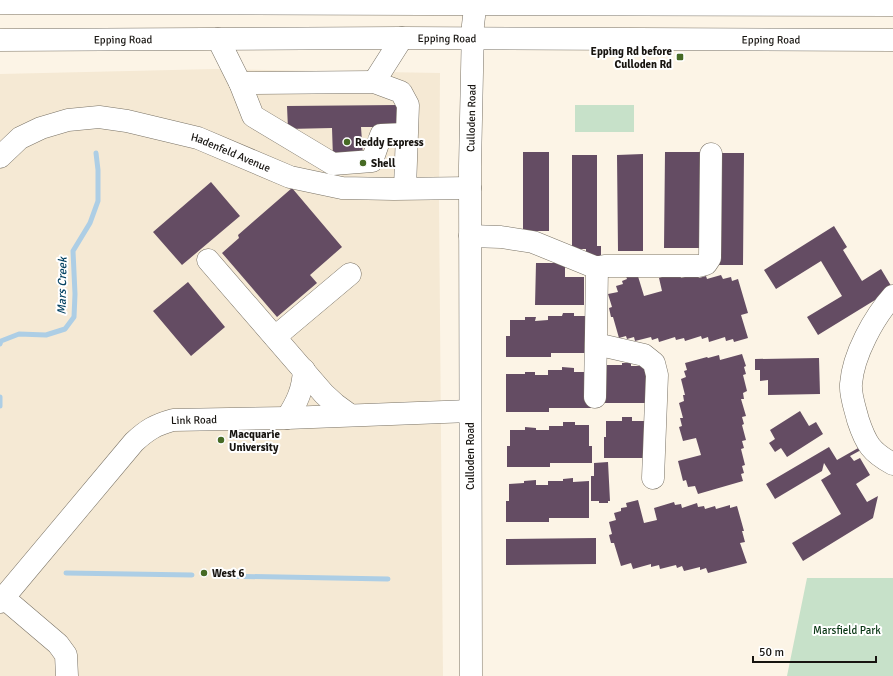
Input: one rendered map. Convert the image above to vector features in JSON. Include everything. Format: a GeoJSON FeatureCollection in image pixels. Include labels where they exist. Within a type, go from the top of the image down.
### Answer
{"type":"FeatureCollection","features":[{"type":"Feature","properties":{"kind":"main road"},"geometry":{"type":"LineString","coordinates":[[0,3],[476,2],[893,5]]}},
{"type":"Feature","properties":{"kind":"main road","name":"Culloden Road"},"geometry":{"type":"LineString","coordinates":[[471,676],[470,188],[473,39],[476,2]]}},
{"type":"Feature","properties":{"kind":"main road"},"geometry":{"type":"LineString","coordinates":[[374,82],[402,38]]}},
{"type":"Feature","properties":{"kind":"main road","name":"Epping Road"},"geometry":{"type":"LineString","coordinates":[[0,40],[402,38],[893,40]]}},
{"type":"Feature","properties":{"kind":"main road"},"geometry":{"type":"LineString","coordinates":[[218,39],[240,83],[253,116],[333,164],[372,161],[381,135],[406,134]]}},
{"type":"Feature","properties":{"kind":"main road"},"geometry":{"type":"LineString","coordinates":[[240,83],[374,82],[401,92],[408,105],[405,188]]}},
{"type":"Feature","properties":{"kind":"main road","name":"Hadenfeld Avenue"},"geometry":{"type":"LineString","coordinates":[[0,157],[20,138],[41,128],[68,120],[99,117],[126,121],[198,138],[290,177],[342,188],[470,188]]}},
{"type":"Feature","properties":{"kind":"main road"},"geometry":{"type":"LineString","coordinates":[[470,236],[501,237],[533,242],[597,268],[604,266],[699,266],[706,264],[710,258],[711,154]]}},
{"type":"Feature","properties":{"kind":"main road"},"geometry":{"type":"LineString","coordinates":[[208,260],[324,394],[350,415]]}},
{"type":"Feature","properties":{"kind":"main road"},"geometry":{"type":"LineString","coordinates":[[595,397],[597,268]]}},
{"type":"Feature","properties":{"kind":"main road"},"geometry":{"type":"LineString","coordinates":[[275,337],[350,274]]}},
{"type":"Feature","properties":{"kind":"main road"},"geometry":{"type":"LineString","coordinates":[[893,296],[865,339],[853,368],[850,385],[853,403],[866,442],[873,451],[893,464]]}},
{"type":"Feature","properties":{"kind":"main road"},"geometry":{"type":"LineString","coordinates":[[596,344],[644,355],[654,363],[657,375],[653,478]]}},
{"type":"Feature","properties":{"kind":"main road"},"geometry":{"type":"LineString","coordinates":[[287,418],[304,384],[304,370]]}},
{"type":"Feature","properties":{"kind":"main road","name":"Link Road"},"geometry":{"type":"LineString","coordinates":[[2,600],[134,442],[146,430],[161,423],[173,420],[287,418],[470,411]]}},
{"type":"Feature","properties":{"kind":"main road"},"geometry":{"type":"LineString","coordinates":[[2,600],[58,644],[66,655],[67,676]]}},
{"type":"Feature","properties":{"kind":"shaded area","name":"Macquarie University"},"geometry":{"type":"Polygon","coordinates":[[[215,69],[440,73],[439,201],[443,676],[0,676],[0,74],[215,69]]]}},
{"type":"Feature","properties":{"kind":"green space"},"geometry":{"type":"Polygon","coordinates":[[[575,105],[634,105],[634,132],[575,132],[575,105]]]}},
{"type":"Feature","properties":{"kind":"green space","name":"Marsfield Park"},"geometry":{"type":"Polygon","coordinates":[[[807,578],[893,578],[893,676],[787,676],[807,578]]]}},
{"type":"Feature","properties":{"kind":"building"},"geometry":{"type":"Polygon","coordinates":[[[398,105],[398,127],[361,127],[363,156],[333,158],[332,128],[288,129],[287,106],[398,105]]]}},
{"type":"Feature","properties":{"kind":"building"},"geometry":{"type":"Polygon","coordinates":[[[523,152],[549,152],[549,231],[523,231],[523,152]]]}},
{"type":"Feature","properties":{"kind":"building"},"geometry":{"type":"Polygon","coordinates":[[[665,152],[707,152],[706,248],[664,248],[665,152]]]}},
{"type":"Feature","properties":{"kind":"building"},"geometry":{"type":"Polygon","coordinates":[[[720,153],[744,153],[743,265],[718,265],[720,153]]]}},
{"type":"Feature","properties":{"kind":"building"},"geometry":{"type":"Polygon","coordinates":[[[643,154],[643,251],[618,251],[617,155],[643,154]]]}},
{"type":"Feature","properties":{"kind":"building"},"geometry":{"type":"Polygon","coordinates":[[[572,155],[597,155],[597,246],[601,246],[601,257],[586,257],[586,249],[572,249],[572,155]]]}},
{"type":"Feature","properties":{"kind":"building"},"geometry":{"type":"Polygon","coordinates":[[[211,182],[240,216],[182,265],[153,232],[211,182]]]}},
{"type":"Feature","properties":{"kind":"building"},"geometry":{"type":"Polygon","coordinates":[[[292,188],[342,247],[310,275],[317,283],[277,317],[222,253],[239,238],[238,235],[292,188]]]}},
{"type":"Feature","properties":{"kind":"building"},"geometry":{"type":"Polygon","coordinates":[[[834,226],[847,247],[843,250],[862,281],[881,269],[893,289],[818,335],[807,317],[842,296],[821,261],[776,289],[764,270],[834,226]]]}},
{"type":"Feature","properties":{"kind":"building"},"geometry":{"type":"Polygon","coordinates":[[[536,263],[565,263],[565,277],[584,277],[584,305],[535,305],[536,263]]]}},
{"type":"Feature","properties":{"kind":"building"},"geometry":{"type":"Polygon","coordinates":[[[637,273],[644,296],[662,291],[659,278],[674,273],[680,275],[681,278],[697,274],[699,278],[706,276],[707,279],[721,275],[723,279],[731,277],[732,281],[738,279],[748,313],[741,315],[748,338],[734,342],[733,339],[726,341],[725,337],[709,342],[708,337],[702,339],[701,336],[685,341],[684,338],[676,340],[675,337],[659,342],[658,338],[652,340],[651,337],[635,341],[634,337],[627,339],[626,336],[619,338],[613,317],[611,317],[609,308],[612,307],[608,294],[618,292],[616,286],[623,284],[622,281],[627,279],[626,276],[637,273]]]}},
{"type":"Feature","properties":{"kind":"building"},"geometry":{"type":"Polygon","coordinates":[[[188,282],[225,327],[191,356],[153,311],[188,282]]]}},
{"type":"Feature","properties":{"kind":"building"},"geometry":{"type":"Polygon","coordinates":[[[563,313],[574,313],[574,316],[589,316],[591,353],[551,353],[551,357],[506,357],[506,336],[510,336],[510,320],[525,320],[525,317],[536,317],[535,321],[548,320],[548,316],[562,316],[563,313]]]}},
{"type":"Feature","properties":{"kind":"building"},"geometry":{"type":"Polygon","coordinates":[[[742,354],[746,366],[744,367],[746,374],[743,375],[747,391],[743,393],[744,399],[741,399],[746,416],[742,417],[744,424],[742,425],[746,440],[742,441],[744,448],[741,449],[745,465],[742,466],[744,473],[741,474],[743,481],[698,494],[695,486],[688,487],[686,480],[683,481],[678,461],[701,455],[696,438],[683,441],[679,427],[682,426],[680,418],[683,418],[679,403],[684,401],[683,395],[685,395],[681,379],[686,377],[684,371],[687,370],[685,363],[719,355],[720,360],[742,354]]]}},
{"type":"Feature","properties":{"kind":"building"},"geometry":{"type":"Polygon","coordinates":[[[819,358],[820,394],[768,395],[768,380],[760,381],[760,370],[755,370],[755,359],[819,358]]]}},
{"type":"Feature","properties":{"kind":"building"},"geometry":{"type":"Polygon","coordinates":[[[622,363],[631,363],[631,366],[647,366],[650,403],[603,403],[606,365],[622,365],[622,363]]]}},
{"type":"Feature","properties":{"kind":"building"},"geometry":{"type":"Polygon","coordinates":[[[562,367],[574,368],[574,372],[589,372],[591,408],[549,408],[549,412],[506,412],[506,374],[525,374],[525,372],[535,372],[535,375],[548,375],[548,370],[562,370],[562,367]]]}},
{"type":"Feature","properties":{"kind":"building"},"geometry":{"type":"Polygon","coordinates":[[[800,411],[809,426],[816,422],[823,434],[787,457],[781,448],[775,452],[769,443],[775,439],[770,430],[800,411]]]}},
{"type":"Feature","properties":{"kind":"building"},"geometry":{"type":"Polygon","coordinates":[[[622,417],[632,417],[632,421],[648,421],[650,458],[604,458],[606,421],[622,421],[622,417]]]}},
{"type":"Feature","properties":{"kind":"building"},"geometry":{"type":"Polygon","coordinates":[[[563,422],[575,422],[575,425],[589,425],[589,446],[592,446],[592,463],[550,463],[550,467],[507,467],[507,446],[510,446],[510,430],[525,430],[525,427],[536,428],[536,430],[549,430],[549,426],[563,426],[563,422]]]}},
{"type":"Feature","properties":{"kind":"building"},"geometry":{"type":"Polygon","coordinates":[[[829,447],[837,460],[860,447],[861,450],[850,456],[854,461],[860,458],[870,475],[856,484],[867,502],[878,496],[873,518],[803,561],[792,543],[841,514],[821,480],[831,474],[824,463],[822,471],[775,499],[766,484],[829,447]]]}},
{"type":"Feature","properties":{"kind":"building"},"geometry":{"type":"Polygon","coordinates":[[[608,462],[610,501],[608,501],[608,503],[599,503],[599,501],[591,501],[591,476],[594,476],[594,463],[608,462]]]}},
{"type":"Feature","properties":{"kind":"building"},"geometry":{"type":"Polygon","coordinates":[[[573,478],[573,482],[589,481],[589,518],[549,518],[549,522],[506,522],[506,501],[509,501],[509,484],[524,483],[524,481],[536,480],[536,485],[548,485],[548,481],[563,481],[563,479],[573,478]]]}},
{"type":"Feature","properties":{"kind":"building"},"geometry":{"type":"Polygon","coordinates":[[[638,500],[644,523],[657,520],[654,508],[674,502],[675,505],[681,504],[682,508],[697,503],[698,507],[704,506],[705,509],[715,506],[716,509],[730,505],[730,508],[737,506],[744,531],[742,531],[745,542],[740,543],[747,563],[708,573],[706,568],[700,570],[700,567],[684,571],[682,566],[677,568],[676,565],[660,569],[659,565],[651,567],[651,564],[633,569],[631,563],[621,566],[614,543],[611,543],[609,535],[612,534],[609,522],[616,520],[614,513],[621,511],[621,508],[627,507],[626,503],[638,500]]]}},
{"type":"Feature","properties":{"kind":"building"},"geometry":{"type":"Polygon","coordinates":[[[596,538],[596,564],[506,565],[506,539],[596,538]]]}},
{"type":"Feature","properties":{"kind":"waterway","name":"Mars Creek"},"geometry":{"type":"LineString","coordinates":[[0,344],[1,341],[19,334],[46,335],[65,329],[74,317],[75,294],[73,251],[90,223],[98,201],[98,170],[96,153]]}},
{"type":"Feature","properties":{"kind":"waterway","name":"Mars Creek"},"geometry":{"type":"LineString","coordinates":[[0,397],[0,406]]}},
{"type":"Feature","properties":{"kind":"waterway"},"geometry":{"type":"LineString","coordinates":[[66,573],[192,575]]}},
{"type":"Feature","properties":{"kind":"waterway"},"geometry":{"type":"LineString","coordinates":[[219,576],[388,579]]}},
{"type":"Feature","properties":{"kind":"place","name":"Epping Rd before Culloden Rd"},"geometry":{"type":"Point","coordinates":[680,57]}},
{"type":"Feature","properties":{"kind":"place","name":"Reddy Express"},"geometry":{"type":"Point","coordinates":[347,142]}},
{"type":"Feature","properties":{"kind":"place","name":"Shell"},"geometry":{"type":"Point","coordinates":[363,163]}},
{"type":"Feature","properties":{"kind":"place","name":"Macquarie University"},"geometry":{"type":"Point","coordinates":[221,440]}},
{"type":"Feature","properties":{"kind":"place","name":"West 6"},"geometry":{"type":"Point","coordinates":[204,573]}}]}
